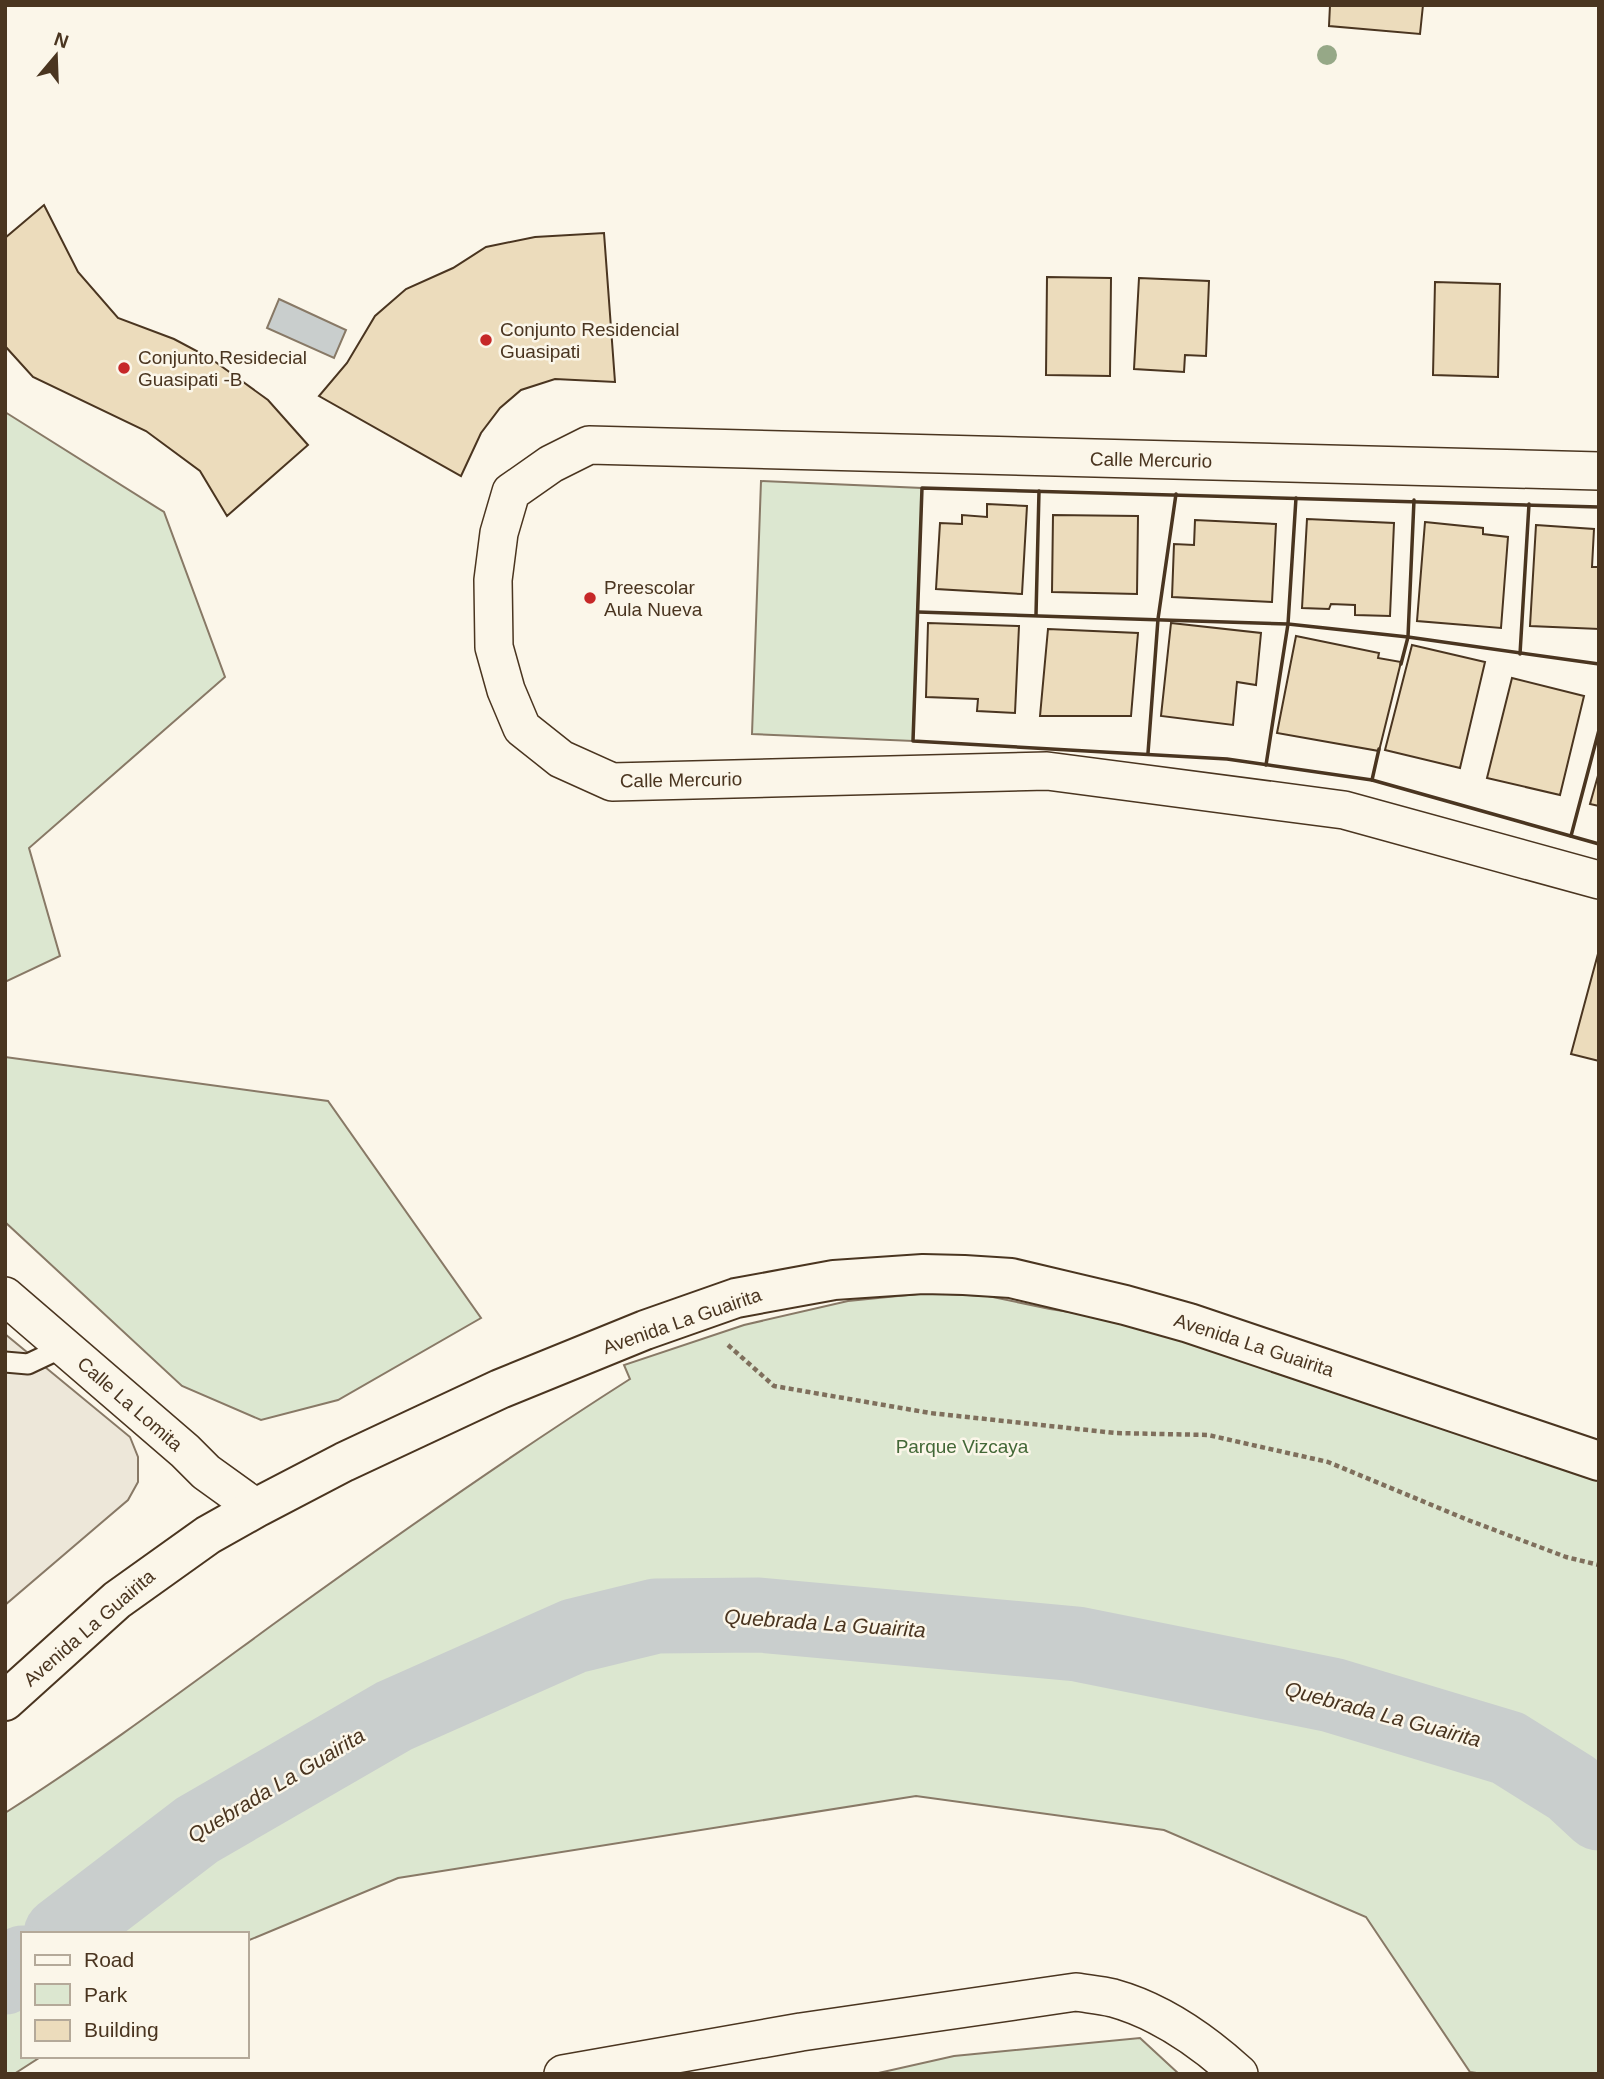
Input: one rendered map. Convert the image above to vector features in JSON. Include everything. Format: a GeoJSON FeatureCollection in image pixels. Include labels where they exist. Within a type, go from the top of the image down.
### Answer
{"type":"FeatureCollection","features":[{"type":"Feature","properties":{"kind":"street","name":"Calle Mercurio"},"geometry":{"type":"LineString","coordinates":[[1599,471],[589,445],[551,464],[510,492],[499,533],[493,580],[494,647],[506,690],[522,728],[561,759],[612,782],[1047,771],[1344,810],[1599,880]]}},
{"type":"Feature","properties":{"kind":"street","name":"Avenida La Guairita"},"geometry":{"type":"LineString","coordinates":[[8,1692],[117,1600],[208,1535],[344,1462],[500,1389],[645,1329],[736,1298],[834,1280],[923,1274],[1011,1278],[1125,1304],[1599,1461]]}},
{"type":"Feature","properties":{"kind":"street","name":"Calle La Lomita"},"geometry":{"type":"LineString","coordinates":[[9,1308],[64,1347],[186,1451],[206,1472],[256,1508]]}},
{"type":"Feature","properties":{"kind":"street"},"geometry":{"type":"LineString","coordinates":[[563,2074],[802,2032],[1076,1992],[1114,1998],[1149,2012],[1213,2050],[1239,2074]]}},
{"type":"Feature","properties":{"kind":"lane"},"geometry":{"type":"LineString","coordinates":[[5,1363],[28,1364],[64,1347]]}},
{"type":"Feature","properties":{"kind":"path"},"geometry":{"type":"LineString","coordinates":[[732,1338],[721,1339],[774,1386],[930,1413],[1115,1433],[1208,1435],[1328,1462],[1468,1520],[1566,1557],[1599,1565]]}},
{"type":"Feature","properties":{"kind":"green space"},"geometry":{"type":"Polygon","coordinates":[[[5,412],[164,512],[225,677],[29,848],[60,956],[5,982],[5,412]]]}},
{"type":"Feature","properties":{"kind":"green space"},"geometry":{"type":"Polygon","coordinates":[[[761,481],[922,488],[913,741],[752,734],[761,481]]]}},
{"type":"Feature","properties":{"kind":"green space"},"geometry":{"type":"Polygon","coordinates":[[[5,1057],[328,1101],[481,1318],[338,1400],[261,1420],[182,1386],[5,1222],[5,1057]]]}},
{"type":"Feature","properties":{"kind":"green space","name":"Parque Vizcaya"},"geometry":{"type":"Polygon","coordinates":[[[928,1293],[988,1296],[1115,1319],[1227,1352],[1342,1395],[1467,1433],[1599,1479],[1599,2074],[1470,2072],[1366,1917],[1164,1830],[916,1796],[398,1878],[248,1941],[248,1932],[21,1932],[21,2058],[39,2058],[14,2074],[5,2074],[5,1813],[108,1744],[451,1498],[630,1379],[624,1365],[744,1325],[848,1301],[928,1293]]]}},
{"type":"Feature","properties":{"kind":"green space"},"geometry":{"type":"Polygon","coordinates":[[[1140,2038],[1179,2074],[874,2074],[954,2056],[1140,2038]]]}},
{"type":"Feature","properties":{"kind":"shaded area"},"geometry":{"type":"Polygon","coordinates":[[[279,299],[346,330],[334,358],[267,328],[279,299]]]}},
{"type":"Feature","properties":{"kind":"shaded area"},"geometry":{"type":"Polygon","coordinates":[[[5,1334],[130,1437],[138,1457],[138,1482],[128,1500],[5,1605],[5,1334]]]}},
{"type":"Feature","properties":{"kind":"building"},"geometry":{"type":"Polygon","coordinates":[[[1330,5],[1423,5],[1420,34],[1329,26],[1330,5]]]}},
{"type":"Feature","properties":{"kind":"building","name":"Conjunto Residecial Guasipati -B"},"geometry":{"type":"Polygon","coordinates":[[[44,205],[78,272],[118,318],[174,339],[210,358],[268,400],[308,445],[227,516],[200,471],[146,431],[33,377],[5,346],[5,238],[44,205]]]}},
{"type":"Feature","properties":{"kind":"building","name":"Conjunto Residencial Guasipati"},"geometry":{"type":"Polygon","coordinates":[[[604,233],[615,382],[555,379],[521,390],[500,408],[481,433],[461,476],[319,396],[347,363],[375,316],[406,289],[453,268],[486,247],[535,237],[604,233]]]}},
{"type":"Feature","properties":{"kind":"building"},"geometry":{"type":"Polygon","coordinates":[[[1047,277],[1111,278],[1110,376],[1046,375],[1047,277]]]}},
{"type":"Feature","properties":{"kind":"building"},"geometry":{"type":"Polygon","coordinates":[[[1139,278],[1209,281],[1206,356],[1185,355],[1184,372],[1134,369],[1139,278]]]}},
{"type":"Feature","properties":{"kind":"building"},"geometry":{"type":"Polygon","coordinates":[[[1435,282],[1500,284],[1498,377],[1433,375],[1435,282]]]}},
{"type":"Feature","properties":{"kind":"building"},"geometry":{"type":"Polygon","coordinates":[[[987,504],[1027,506],[1022,594],[936,589],[940,523],[962,524],[962,515],[987,517],[987,504]]]}},
{"type":"Feature","properties":{"kind":"building"},"geometry":{"type":"Polygon","coordinates":[[[1053,515],[1138,516],[1137,594],[1052,592],[1053,515]]]}},
{"type":"Feature","properties":{"kind":"building"},"geometry":{"type":"Polygon","coordinates":[[[1307,519],[1394,523],[1390,616],[1355,615],[1355,605],[1331,604],[1329,609],[1302,608],[1307,519]]]}},
{"type":"Feature","properties":{"kind":"building"},"geometry":{"type":"Polygon","coordinates":[[[1195,520],[1276,524],[1272,602],[1172,597],[1174,544],[1194,545],[1195,520]]]}},
{"type":"Feature","properties":{"kind":"building"},"geometry":{"type":"Polygon","coordinates":[[[1425,522],[1483,528],[1483,534],[1508,537],[1501,628],[1417,621],[1425,522]]]}},
{"type":"Feature","properties":{"kind":"building"},"geometry":{"type":"Polygon","coordinates":[[[1536,525],[1594,529],[1592,567],[1599,567],[1599,629],[1530,626],[1536,525]]]}},
{"type":"Feature","properties":{"kind":"building"},"geometry":{"type":"Polygon","coordinates":[[[928,623],[1019,626],[1015,713],[977,711],[978,699],[926,697],[928,623]]]}},
{"type":"Feature","properties":{"kind":"building"},"geometry":{"type":"Polygon","coordinates":[[[1171,623],[1261,633],[1256,685],[1237,682],[1233,725],[1161,716],[1171,623]]]}},
{"type":"Feature","properties":{"kind":"building"},"geometry":{"type":"Polygon","coordinates":[[[1048,629],[1138,633],[1131,716],[1040,716],[1048,629]]]}},
{"type":"Feature","properties":{"kind":"building"},"geometry":{"type":"Polygon","coordinates":[[[1296,636],[1379,653],[1378,658],[1401,662],[1379,751],[1277,733],[1296,636]]]}},
{"type":"Feature","properties":{"kind":"building"},"geometry":{"type":"Polygon","coordinates":[[[1412,645],[1485,662],[1460,768],[1385,750],[1412,645]]]}},
{"type":"Feature","properties":{"kind":"building"},"geometry":{"type":"Polygon","coordinates":[[[1512,678],[1584,696],[1560,795],[1487,778],[1512,678]]]}},
{"type":"Feature","properties":{"kind":"building"},"geometry":{"type":"Polygon","coordinates":[[[1599,772],[1599,806],[1590,804],[1599,772]]]}},
{"type":"Feature","properties":{"kind":"building"},"geometry":{"type":"Polygon","coordinates":[[[1599,950],[1599,1061],[1571,1054],[1599,950]]]}},
{"type":"Feature","properties":{"kind":"waterway","name":"Quebrada La Guairita"},"geometry":{"type":"LineString","coordinates":[[64,1932],[197,1830],[394,1716],[574,1636],[656,1616],[759,1615],[1077,1644],[1332,1695],[1508,1748],[1572,1788],[1599,1813]]}},
{"type":"Feature","properties":{"kind":"waterway","name":"Quebrada La Guairita"},"geometry":{"type":"LineString","coordinates":[[5,1977],[21,1965]]}},
{"type":"Feature","properties":{"kind":"wall"},"geometry":{"type":"LineString","coordinates":[[1599,507],[922,488],[913,741],[1227,759],[1372,780],[1599,844]]}},
{"type":"Feature","properties":{"kind":"wall"},"geometry":{"type":"LineString","coordinates":[[1036,615],[1039,491]]}},
{"type":"Feature","properties":{"kind":"wall"},"geometry":{"type":"LineString","coordinates":[[1148,753],[1158,619],[1176,494]]}},
{"type":"Feature","properties":{"kind":"wall"},"geometry":{"type":"LineString","coordinates":[[1266,765],[1288,624],[1296,498]]}},
{"type":"Feature","properties":{"kind":"wall"},"geometry":{"type":"LineString","coordinates":[[1401,664],[1408,637],[1414,500]]}},
{"type":"Feature","properties":{"kind":"wall"},"geometry":{"type":"LineString","coordinates":[[1520,654],[1529,504]]}},
{"type":"Feature","properties":{"kind":"wall"},"geometry":{"type":"LineString","coordinates":[[918,612],[1288,624],[1408,637],[1599,664]]}},
{"type":"Feature","properties":{"kind":"wall"},"geometry":{"type":"LineString","coordinates":[[1571,836],[1599,730]]}},
{"type":"Feature","properties":{"kind":"wall"},"geometry":{"type":"LineString","coordinates":[[1372,780],[1379,749]]}},
{"type":"Feature","properties":{"kind":"place","name":"Conjunto Residencial Guasipati"},"geometry":{"type":"Point","coordinates":[486,340]}},
{"type":"Feature","properties":{"kind":"place","name":"Conjunto Residecial Guasipati -B"},"geometry":{"type":"Point","coordinates":[124,368]}},
{"type":"Feature","properties":{"kind":"place","name":"Preescolar Aula Nueva"},"geometry":{"type":"Point","coordinates":[590,598]}}]}
